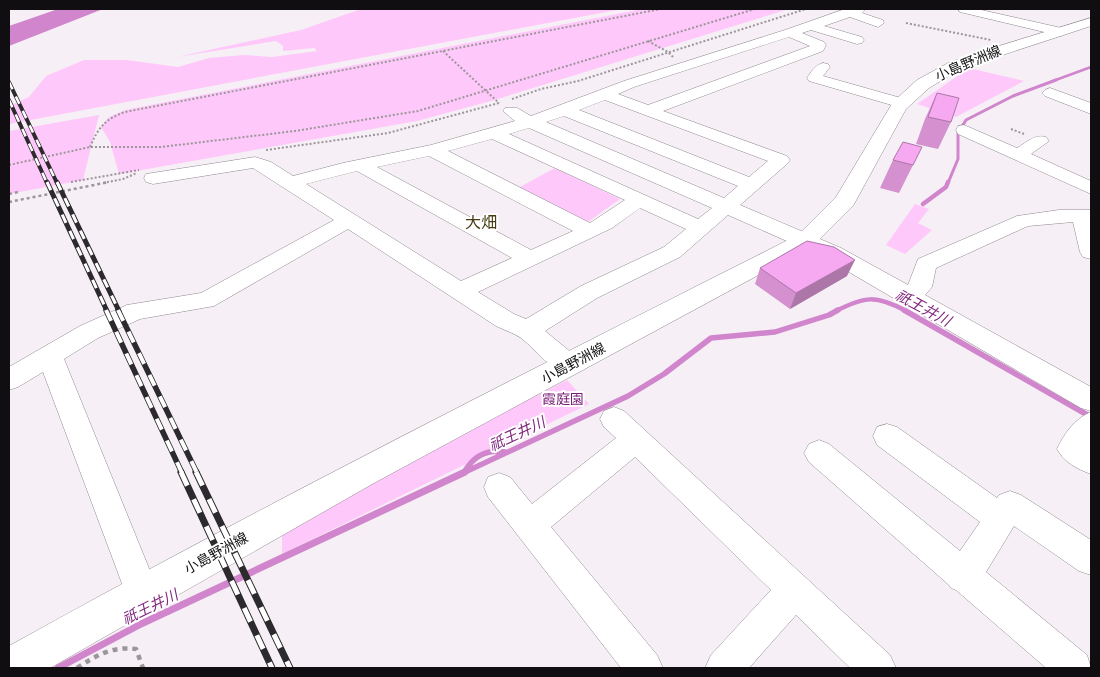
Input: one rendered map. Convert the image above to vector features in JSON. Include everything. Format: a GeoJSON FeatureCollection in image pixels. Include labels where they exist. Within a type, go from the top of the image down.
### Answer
{"type":"FeatureCollection","features":[{"type":"Feature","properties":{"kind":"main road","name":"小島野洲線"},"geometry":{"type":"LineString","coordinates":[[11,668],[142,593],[362,473],[806,240],[845,201],[906,99],[923,84],[954,66],[981,56],[1091,22]]}},
{"type":"Feature","properties":{"kind":"street"},"geometry":{"type":"LineString","coordinates":[[964,9],[985,16],[1060,32]]}},
{"type":"Feature","properties":{"kind":"street"},"geometry":{"type":"LineString","coordinates":[[1014,9],[1035,13]]}},
{"type":"Feature","properties":{"kind":"street"},"geometry":{"type":"LineString","coordinates":[[291,183],[360,165],[432,150],[528,121],[605,95],[629,84],[790,33],[854,10],[878,23]]}},
{"type":"Feature","properties":{"kind":"street"},"geometry":{"type":"LineString","coordinates":[[810,26],[857,40]]}},
{"type":"Feature","properties":{"kind":"street"},"geometry":{"type":"LineString","coordinates":[[648,111],[818,48],[819,45],[790,33]]}},
{"type":"Feature","properties":{"kind":"street"},"geometry":{"type":"LineString","coordinates":[[688,66],[724,82]]}},
{"type":"Feature","properties":{"kind":"street"},"geometry":{"type":"LineString","coordinates":[[823,67],[814,78],[906,99]]}},
{"type":"Feature","properties":{"kind":"street"},"geometry":{"type":"LineString","coordinates":[[853,77],[906,99]]}},
{"type":"Feature","properties":{"kind":"street"},"geometry":{"type":"LineString","coordinates":[[1050,93],[1091,109]]}},
{"type":"Feature","properties":{"kind":"street"},"geometry":{"type":"LineString","coordinates":[[528,330],[589,292],[672,252],[781,160],[605,95]]}},
{"type":"Feature","properties":{"kind":"street"},"geometry":{"type":"LineString","coordinates":[[504,104],[528,121],[834,253],[1091,400]]}},
{"type":"Feature","properties":{"kind":"street"},"geometry":{"type":"LineString","coordinates":[[563,110],[752,185]]}},
{"type":"Feature","properties":{"kind":"street"},"geometry":{"type":"LineString","coordinates":[[964,130],[1091,188]]}},
{"type":"Feature","properties":{"kind":"street"},"geometry":{"type":"LineString","coordinates":[[491,132],[701,228]]}},
{"type":"Feature","properties":{"kind":"street"},"geometry":{"type":"LineString","coordinates":[[1019,154],[1040,141]]}},
{"type":"Feature","properties":{"kind":"street"},"geometry":{"type":"LineString","coordinates":[[432,150],[589,231]]}},
{"type":"Feature","properties":{"kind":"street"},"geometry":{"type":"LineString","coordinates":[[148,173],[255,162],[263,165],[277,176],[350,220],[505,320],[528,330],[569,365]]}},
{"type":"Feature","properties":{"kind":"street"},"geometry":{"type":"LineString","coordinates":[[360,165],[530,258]]}},
{"type":"Feature","properties":{"kind":"street"},"geometry":{"type":"LineString","coordinates":[[459,291],[605,224],[638,200]]}},
{"type":"Feature","properties":{"kind":"street"},"geometry":{"type":"LineString","coordinates":[[910,296],[920,287],[926,264],[1024,220],[1059,216],[1086,216],[1091,252]]}},
{"type":"Feature","properties":{"kind":"street"},"geometry":{"type":"LineString","coordinates":[[9,380],[89,332],[135,311],[206,300],[350,220]]}},
{"type":"Feature","properties":{"kind":"street"},"geometry":{"type":"LineString","coordinates":[[49,355],[142,593]]}},
{"type":"Feature","properties":{"kind":"street"},"geometry":{"type":"LineString","coordinates":[[1091,424],[1072,449],[1091,461]]}},
{"type":"Feature","properties":{"kind":"street"},"geometry":{"type":"LineString","coordinates":[[530,526],[624,430],[877,668]]}},
{"type":"Feature","properties":{"kind":"street"},"geometry":{"type":"LineString","coordinates":[[887,436],[1001,519]]}},
{"type":"Feature","properties":{"kind":"street"},"geometry":{"type":"LineString","coordinates":[[819,453],[1074,668]]}},
{"type":"Feature","properties":{"kind":"street"},"geometry":{"type":"LineString","coordinates":[[499,487],[644,668]]}},
{"type":"Feature","properties":{"kind":"street"},"geometry":{"type":"LineString","coordinates":[[963,576],[1010,505],[1091,559]]}},
{"type":"Feature","properties":{"kind":"street"},"geometry":{"type":"LineString","coordinates":[[724,668],[794,591]]}},
{"type":"Feature","properties":{"kind":"path"},"geometry":{"type":"LineString","coordinates":[[90,147],[99,126],[108,117],[124,112],[661,9]]}},
{"type":"Feature","properties":{"kind":"path"},"geometry":{"type":"LineString","coordinates":[[748,9],[753,9]]}},
{"type":"Feature","properties":{"kind":"path"},"geometry":{"type":"LineString","coordinates":[[9,164],[90,147],[160,147],[358,122],[418,110],[753,9]]}},
{"type":"Feature","properties":{"kind":"path"},"geometry":{"type":"LineString","coordinates":[[453,117],[504,104],[541,89],[578,82],[806,9]]}},
{"type":"Feature","properties":{"kind":"path"},"geometry":{"type":"LineString","coordinates":[[906,23],[999,42]]}},
{"type":"Feature","properties":{"kind":"path"},"geometry":{"type":"LineString","coordinates":[[648,41],[668,53]]}},
{"type":"Feature","properties":{"kind":"path"},"geometry":{"type":"LineString","coordinates":[[443,51],[485,91],[504,104]]}},
{"type":"Feature","properties":{"kind":"path"},"geometry":{"type":"LineString","coordinates":[[71,182],[148,173]]}},
{"type":"Feature","properties":{"kind":"path"},"geometry":{"type":"LineString","coordinates":[[9,194],[18,192]]}},
{"type":"Feature","properties":{"kind":"path"},"geometry":{"type":"LineString","coordinates":[[77,668],[107,650],[121,646],[136,649],[143,668]]}},
{"type":"Feature","properties":{"kind":"green space"},"geometry":{"type":"Polygon","coordinates":[[[361,9],[622,9],[9,124],[9,106],[29,97],[46,76],[84,60],[127,60],[178,67],[209,58],[244,55],[272,57],[317,51],[314,48],[283,51],[283,46],[276,41],[177,57],[301,30],[361,9]]]}},
{"type":"Feature","properties":{"kind":"green space"},"geometry":{"type":"Polygon","coordinates":[[[642,9],[789,9],[491,101],[417,121],[119,174],[110,142],[101,127],[109,117],[125,110],[642,9]]]}},
{"type":"Feature","properties":{"kind":"green space"},"geometry":{"type":"Polygon","coordinates":[[[969,68],[1024,81],[956,117],[917,104],[969,68]]]}},
{"type":"Feature","properties":{"kind":"green space"},"geometry":{"type":"Polygon","coordinates":[[[99,115],[83,180],[9,194],[9,131],[99,115]]]}},
{"type":"Feature","properties":{"kind":"green space"},"geometry":{"type":"Polygon","coordinates":[[[555,168],[620,199],[585,224],[518,188],[555,168]]]}},
{"type":"Feature","properties":{"kind":"green space"},"geometry":{"type":"Polygon","coordinates":[[[915,204],[929,209],[918,223],[932,230],[905,254],[886,245],[915,204]]]}},
{"type":"Feature","properties":{"kind":"green space","name":"霞庭園"},"geometry":{"type":"Polygon","coordinates":[[[567,380],[589,404],[282,554],[282,526],[567,380]]]}},
{"type":"Feature","properties":{"kind":"shaded area"},"geometry":{"type":"Polygon","coordinates":[[[58,9],[103,9],[9,46],[9,26],[58,9]]]}},
{"type":"Feature","properties":{"kind":"building"},"geometry":{"type":"Polygon","coordinates":[[[937,93],[959,98],[951,122],[928,117],[937,93]]]}},
{"type":"Feature","properties":{"kind":"building"},"geometry":{"type":"Polygon","coordinates":[[[903,142],[922,147],[913,165],[893,160],[903,142]]]}},
{"type":"Feature","properties":{"kind":"building"},"geometry":{"type":"Polygon","coordinates":[[[807,241],[834,247],[855,260],[796,293],[760,268],[807,241]]]}},
{"type":"Feature","properties":{"kind":"waterway"},"geometry":{"type":"LineString","coordinates":[[1053,81],[1091,67]]}},
{"type":"Feature","properties":{"kind":"waterway"},"geometry":{"type":"LineString","coordinates":[[948,183],[958,159],[958,133],[966,120],[1013,96],[1056,80]]}},
{"type":"Feature","properties":{"kind":"waterway"},"geometry":{"type":"LineString","coordinates":[[923,204],[946,187],[948,182]]}},
{"type":"Feature","properties":{"kind":"waterway","name":"祇王井川"},"geometry":{"type":"LineString","coordinates":[[837,310],[855,302],[871,299],[886,302],[904,310]]}},
{"type":"Feature","properties":{"kind":"waterway","name":"祇王井川"},"geometry":{"type":"LineString","coordinates":[[463,473],[628,396],[664,374],[711,338],[775,332],[829,315],[837,310]]}},
{"type":"Feature","properties":{"kind":"waterway","name":"祇王井川"},"geometry":{"type":"LineString","coordinates":[[904,310],[1091,417]]}},
{"type":"Feature","properties":{"kind":"waterway"},"geometry":{"type":"LineString","coordinates":[[465,471],[473,461],[482,455],[498,451],[505,452]]}},
{"type":"Feature","properties":{"kind":"waterway","name":"祇王井川"},"geometry":{"type":"LineString","coordinates":[[58,668],[141,624],[465,472]]}},
{"type":"Feature","properties":{"kind":"railway"},"geometry":{"type":"LineString","coordinates":[[9,82],[57,183]]}},
{"type":"Feature","properties":{"kind":"railway"},"geometry":{"type":"LineString","coordinates":[[9,100],[47,183]]}},
{"type":"Feature","properties":{"kind":"railway"},"geometry":{"type":"LineString","coordinates":[[47,182],[107,311]]}},
{"type":"Feature","properties":{"kind":"railway"},"geometry":{"type":"LineString","coordinates":[[57,182],[119,311]]}},
{"type":"Feature","properties":{"kind":"railway"},"geometry":{"type":"LineString","coordinates":[[106,310],[182,473]]}},
{"type":"Feature","properties":{"kind":"railway"},"geometry":{"type":"LineString","coordinates":[[118,310],[197,473]]}},
{"type":"Feature","properties":{"kind":"railway"},"geometry":{"type":"LineString","coordinates":[[181,472],[272,668]]}},
{"type":"Feature","properties":{"kind":"railway"},"geometry":{"type":"LineString","coordinates":[[196,472],[290,668]]}},
{"type":"Feature","properties":{"kind":"district","name":"大畑"},"geometry":{"type":"Point","coordinates":[481,222]}}]}
